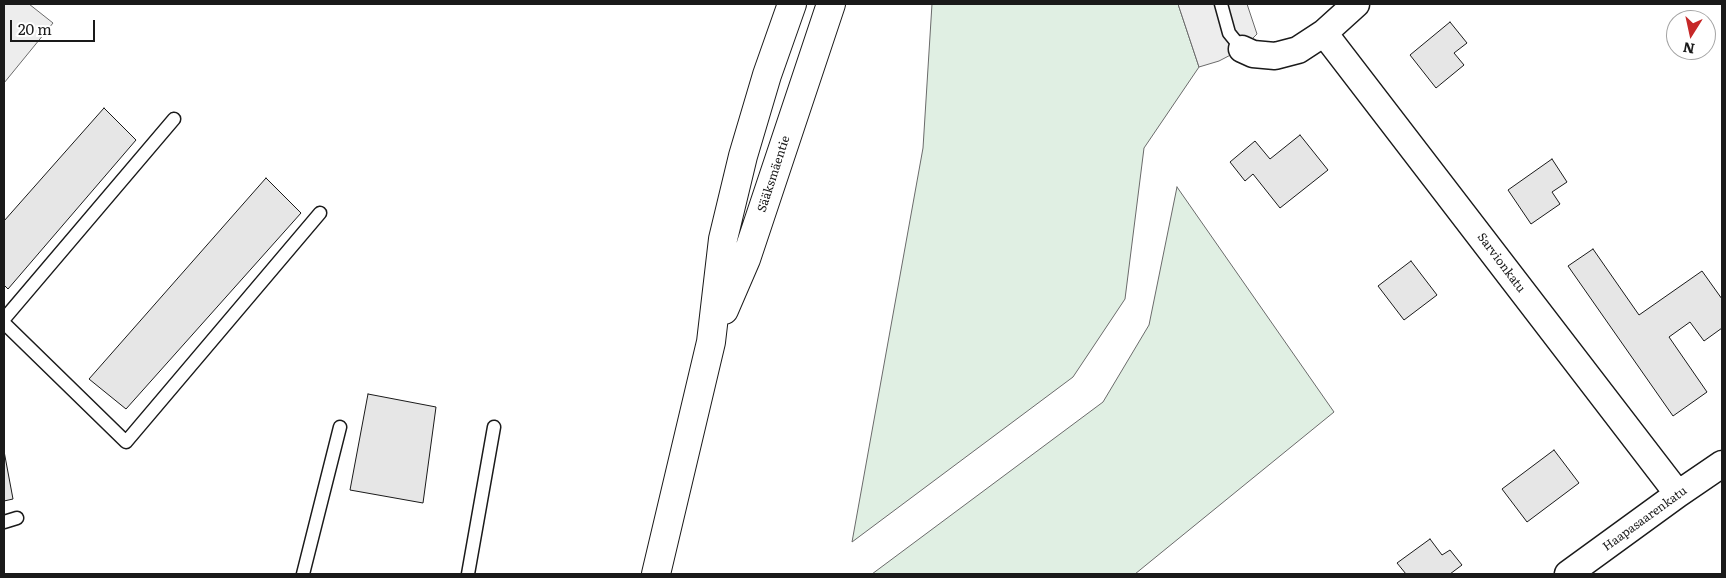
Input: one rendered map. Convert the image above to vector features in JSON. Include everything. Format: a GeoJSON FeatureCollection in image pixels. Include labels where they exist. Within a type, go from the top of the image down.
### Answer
{"type":"FeatureCollection","features":[{"type":"Feature","properties":{"kind":"main road","name":"Sääksmäentie"},"geometry":{"type":"LineString","coordinates":[[656,574],[711,342],[723,239],[743,156],[767,75],[792,4]]}},
{"type":"Feature","properties":{"kind":"main road","name":"Sääksmäentie"},"geometry":{"type":"LineString","coordinates":[[711,342],[746,259],[831,4]]}},
{"type":"Feature","properties":{"kind":"street"},"geometry":{"type":"LineString","coordinates":[[1242,49],[1253,54],[1275,56],[1298,50],[1324,33],[1356,4]]}},
{"type":"Feature","properties":{"kind":"street","name":"Sarvionkatu"},"geometry":{"type":"LineString","coordinates":[[1324,33],[1678,494]]}},
{"type":"Feature","properties":{"kind":"street","name":"Haapasaarenkatu"},"geometry":{"type":"LineString","coordinates":[[1568,574],[1722,464]]}},
{"type":"Feature","properties":{"kind":"lane"},"geometry":{"type":"LineString","coordinates":[[1221,4],[1229,33],[1242,49]]}},
{"type":"Feature","properties":{"kind":"lane"},"geometry":{"type":"LineString","coordinates":[[174,119],[4,321],[126,442],[320,213]]}},
{"type":"Feature","properties":{"kind":"lane"},"geometry":{"type":"LineString","coordinates":[[303,574],[340,427]]}},
{"type":"Feature","properties":{"kind":"lane"},"geometry":{"type":"LineString","coordinates":[[468,574],[494,427]]}},
{"type":"Feature","properties":{"kind":"lane"},"geometry":{"type":"LineString","coordinates":[[4,522],[17,518]]}},
{"type":"Feature","properties":{"kind":"green space"},"geometry":{"type":"Polygon","coordinates":[[[932,4],[1178,4],[1199,67],[1144,148],[1125,299],[1073,377],[852,542],[923,148],[932,4]]]}},
{"type":"Feature","properties":{"kind":"green space"},"geometry":{"type":"Polygon","coordinates":[[[1177,187],[1334,412],[1135,574],[872,574],[1103,402],[1149,325],[1177,187]]]}},
{"type":"Feature","properties":{"kind":"shaded area"},"geometry":{"type":"Polygon","coordinates":[[[4,4],[29,4],[53,23],[4,83],[4,4]]]}},
{"type":"Feature","properties":{"kind":"shaded area"},"geometry":{"type":"Polygon","coordinates":[[[1178,4],[1247,4],[1257,34],[1242,49],[1219,61],[1199,67],[1178,4]]]}},
{"type":"Feature","properties":{"kind":"building"},"geometry":{"type":"Polygon","coordinates":[[[1450,22],[1467,43],[1454,53],[1464,65],[1436,88],[1410,55],[1450,22]]]}},
{"type":"Feature","properties":{"kind":"building"},"geometry":{"type":"Polygon","coordinates":[[[104,108],[136,140],[8,289],[4,285],[4,221],[104,108]]]}},
{"type":"Feature","properties":{"kind":"building"},"geometry":{"type":"Polygon","coordinates":[[[1300,135],[1328,170],[1280,208],[1253,174],[1245,181],[1230,162],[1255,141],[1270,159],[1300,135]]]}},
{"type":"Feature","properties":{"kind":"building"},"geometry":{"type":"Polygon","coordinates":[[[1552,159],[1567,182],[1552,192],[1560,204],[1531,224],[1508,190],[1552,159]]]}},
{"type":"Feature","properties":{"kind":"building"},"geometry":{"type":"Polygon","coordinates":[[[266,178],[301,213],[126,409],[89,379],[266,178]]]}},
{"type":"Feature","properties":{"kind":"building"},"geometry":{"type":"Polygon","coordinates":[[[1593,249],[1639,315],[1702,271],[1722,299],[1722,328],[1704,341],[1690,322],[1669,337],[1707,392],[1673,416],[1568,266],[1593,249]]]}},
{"type":"Feature","properties":{"kind":"building"},"geometry":{"type":"Polygon","coordinates":[[[1411,261],[1437,295],[1404,320],[1378,286],[1411,261]]]}},
{"type":"Feature","properties":{"kind":"building"},"geometry":{"type":"Polygon","coordinates":[[[368,394],[436,407],[423,503],[350,490],[368,394]]]}},
{"type":"Feature","properties":{"kind":"building"},"geometry":{"type":"Polygon","coordinates":[[[1554,450],[1579,483],[1527,522],[1502,489],[1554,450]]]}},
{"type":"Feature","properties":{"kind":"building"},"geometry":{"type":"Polygon","coordinates":[[[4,451],[13,499],[4,501],[4,451]]]}},
{"type":"Feature","properties":{"kind":"building"},"geometry":{"type":"Polygon","coordinates":[[[1430,539],[1442,555],[1450,550],[1462,565],[1450,574],[1406,574],[1397,563],[1430,539]]]}}]}
